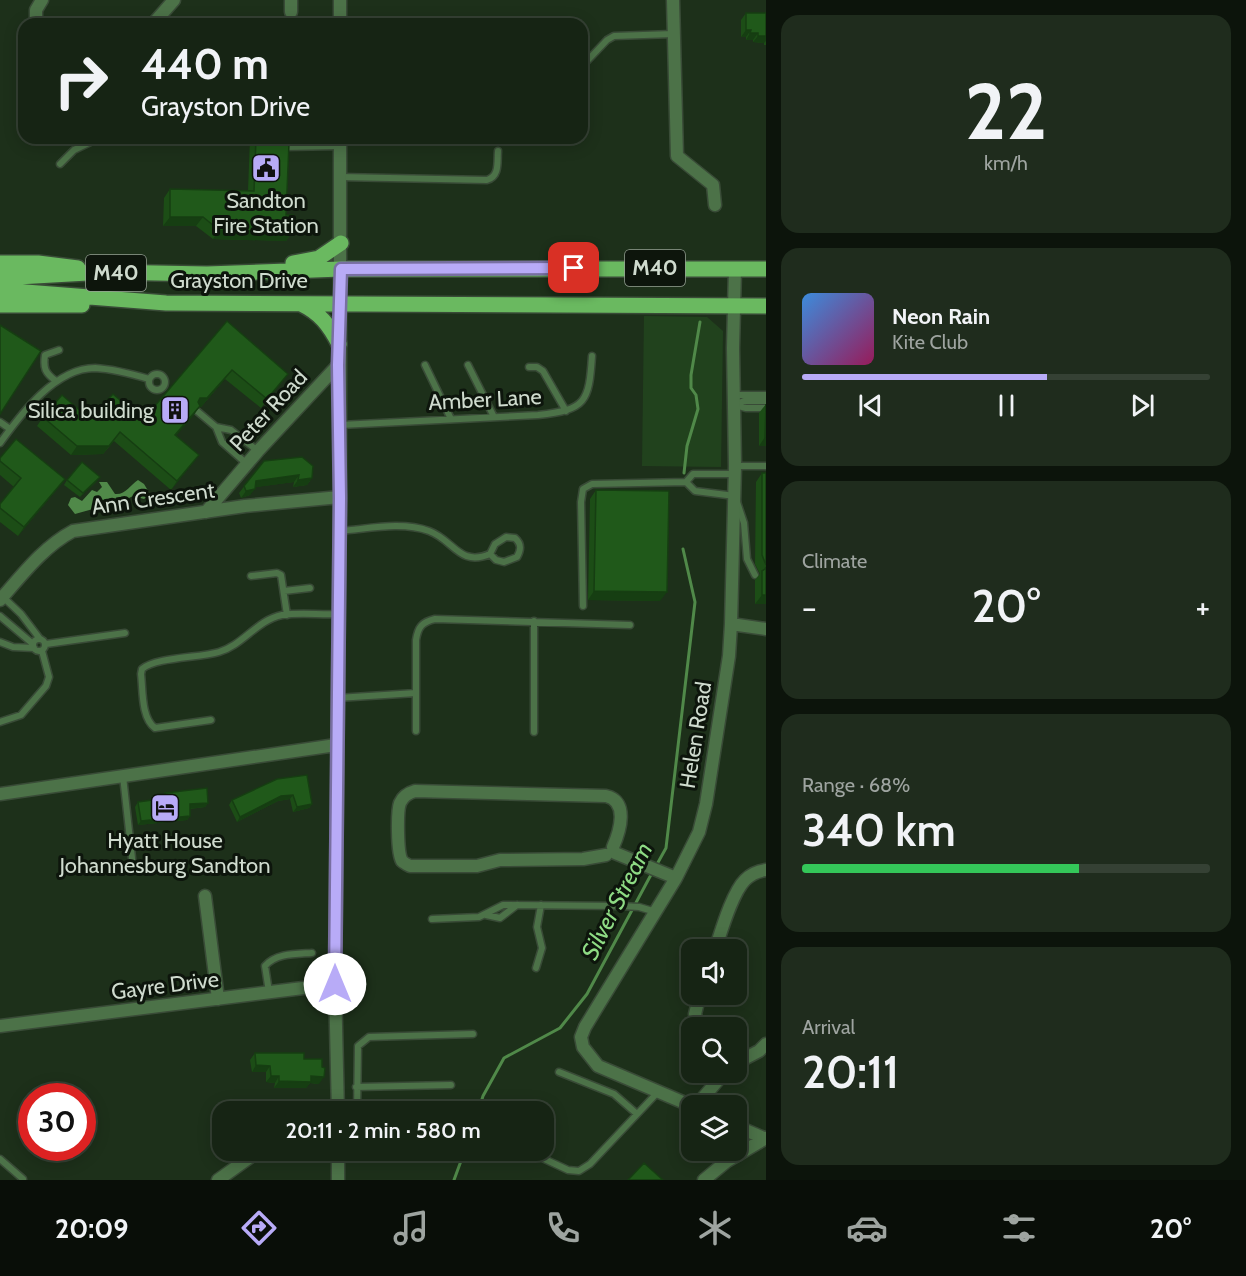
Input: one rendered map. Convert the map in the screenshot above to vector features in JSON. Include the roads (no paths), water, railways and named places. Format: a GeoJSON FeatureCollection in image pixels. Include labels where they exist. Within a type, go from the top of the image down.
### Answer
{"type":"FeatureCollection","features":[{"type":"Feature","properties":{"kind":"main road"},"geometry":{"type":"LineString","coordinates":[[207,274],[257,265],[302,262],[319,258],[341,243]]}},
{"type":"Feature","properties":{"kind":"main road"},"geometry":{"type":"LineString","coordinates":[[0,263],[66,266],[105,272]]}},
{"type":"Feature","properties":{"kind":"main road","name":"Grayston Drive"},"geometry":{"type":"LineString","coordinates":[[0,290],[105,272],[207,274],[341,269],[766,269]]}},
{"type":"Feature","properties":{"kind":"main road","name":"Grayston Drive"},"geometry":{"type":"LineString","coordinates":[[0,278],[24,285],[166,303],[766,306]]}},
{"type":"Feature","properties":{"kind":"main road"},"geometry":{"type":"LineString","coordinates":[[0,305],[166,303]]}},
{"type":"Feature","properties":{"kind":"main road"},"geometry":{"type":"LineString","coordinates":[[299,303],[324,319],[339,344]]}},
{"type":"Feature","properties":{"kind":"street"},"geometry":{"type":"LineString","coordinates":[[36,18],[36,10],[42,0]]}},
{"type":"Feature","properties":{"kind":"street"},"geometry":{"type":"LineString","coordinates":[[158,18],[174,0]]}},
{"type":"Feature","properties":{"kind":"street"},"geometry":{"type":"LineString","coordinates":[[340,0],[340,18]]}},
{"type":"Feature","properties":{"kind":"street"},"geometry":{"type":"LineString","coordinates":[[673,0],[677,156],[713,185],[715,206]]}},
{"type":"Feature","properties":{"kind":"street"},"geometry":{"type":"LineString","coordinates":[[338,1101],[335,984],[336,698],[340,498],[338,365],[341,269],[340,144]]}},
{"type":"Feature","properties":{"kind":"street","name":"Helen Road"},"geometry":{"type":"LineString","coordinates":[[681,1101],[598,1066],[585,1052],[581,1037],[676,878],[699,832],[706,804],[729,656],[731,624],[735,496],[733,348],[735,269]]}},
{"type":"Feature","properties":{"kind":"street","name":"Peter Road"},"geometry":{"type":"LineString","coordinates":[[206,512],[258,451],[338,365]]}},
{"type":"Feature","properties":{"kind":"street","name":"Peter Road"},"geometry":{"type":"LineString","coordinates":[[230,484],[232,494],[245,506]]}},
{"type":"Feature","properties":{"kind":"street","name":"Ann Crescent"},"geometry":{"type":"LineString","coordinates":[[1,599],[44,551],[59,538],[73,531],[245,506],[340,498]]}},
{"type":"Feature","properties":{"kind":"street"},"geometry":{"type":"LineString","coordinates":[[731,624],[766,629]]}},
{"type":"Feature","properties":{"kind":"street"},"geometry":{"type":"LineString","coordinates":[[0,794],[336,745]]}},
{"type":"Feature","properties":{"kind":"street"},"geometry":{"type":"LineString","coordinates":[[611,852],[618,837],[620,805],[616,799],[606,796],[415,791],[404,796],[400,802],[398,814],[400,854],[402,861],[410,867],[477,866],[500,860],[583,859],[611,852],[676,878]]}},
{"type":"Feature","properties":{"kind":"street"},"geometry":{"type":"LineString","coordinates":[[719,939],[742,884],[752,875],[766,870]]}},
{"type":"Feature","properties":{"kind":"street"},"geometry":{"type":"LineString","coordinates":[[205,896],[218,999]]}},
{"type":"Feature","properties":{"kind":"street","name":"Gayre Drive"},"geometry":{"type":"LineString","coordinates":[[0,1026],[335,984]]}},
{"type":"Feature","properties":{"kind":"street"},"geometry":{"type":"LineString","coordinates":[[747,1057],[766,1044]]}},
{"type":"Feature","properties":{"kind":"street"},"geometry":{"type":"LineString","coordinates":[[704,1095],[715,1083]]}},
{"type":"Feature","properties":{"kind":"street"},"geometry":{"type":"LineString","coordinates":[[747,1131],[766,1139]]}},
{"type":"Feature","properties":{"kind":"street"},"geometry":{"type":"LineString","coordinates":[[704,1180],[727,1161],[766,1139]]}},
{"type":"Feature","properties":{"kind":"street"},"geometry":{"type":"LineString","coordinates":[[218,1180],[245,1161]]}},
{"type":"Feature","properties":{"kind":"street"},"geometry":{"type":"LineString","coordinates":[[338,1161],[338,1180]]}},
{"type":"Feature","properties":{"kind":"lane"},"geometry":{"type":"LineString","coordinates":[[588,60],[607,40],[614,36],[673,34]]}},
{"type":"Feature","properties":{"kind":"lane"},"geometry":{"type":"LineString","coordinates":[[60,164],[74,150],[86,144]]}},
{"type":"Feature","properties":{"kind":"lane"},"geometry":{"type":"LineString","coordinates":[[283,147],[317,144]]}},
{"type":"Feature","properties":{"kind":"lane"},"geometry":{"type":"LineString","coordinates":[[339,177],[487,180],[493,178],[497,173],[498,151]]}},
{"type":"Feature","properties":{"kind":"lane"},"geometry":{"type":"LineString","coordinates":[[56,381],[47,375],[44,366],[45,355],[59,350]]}},
{"type":"Feature","properties":{"kind":"lane","name":"Amber Lane"},"geometry":{"type":"LineString","coordinates":[[339,425],[566,411],[580,404],[588,394],[592,356]]}},
{"type":"Feature","properties":{"kind":"lane"},"geometry":{"type":"LineString","coordinates":[[424,365],[451,419]]}},
{"type":"Feature","properties":{"kind":"lane"},"geometry":{"type":"LineString","coordinates":[[468,366],[494,417]]}},
{"type":"Feature","properties":{"kind":"lane"},"geometry":{"type":"LineString","coordinates":[[529,367],[543,371],[566,411]]}},
{"type":"Feature","properties":{"kind":"lane"},"geometry":{"type":"LineString","coordinates":[[0,442],[46,389],[56,381],[82,369],[95,368],[149,379]]}},
{"type":"Feature","properties":{"kind":"lane"},"geometry":{"type":"LineString","coordinates":[[155,374],[160,375],[164,378],[167,388],[157,390],[152,388],[149,379],[155,374]]}},
{"type":"Feature","properties":{"kind":"lane"},"geometry":{"type":"LineString","coordinates":[[735,400],[766,395]]}},
{"type":"Feature","properties":{"kind":"lane"},"geometry":{"type":"LineString","coordinates":[[735,400],[766,401]]}},
{"type":"Feature","properties":{"kind":"lane"},"geometry":{"type":"LineString","coordinates":[[735,400],[746,408],[766,408]]}},
{"type":"Feature","properties":{"kind":"lane"},"geometry":{"type":"LineString","coordinates":[[197,411],[216,427],[222,442],[247,464]]}},
{"type":"Feature","properties":{"kind":"lane"},"geometry":{"type":"LineString","coordinates":[[0,422],[10,429]]}},
{"type":"Feature","properties":{"kind":"lane"},"geometry":{"type":"LineString","coordinates":[[216,427],[231,430],[258,451]]}},
{"type":"Feature","properties":{"kind":"lane"},"geometry":{"type":"LineString","coordinates":[[686,482],[693,474],[766,466]]}},
{"type":"Feature","properties":{"kind":"lane"},"geometry":{"type":"LineString","coordinates":[[583,606],[583,489],[596,484],[686,482],[696,491],[735,496],[744,523],[747,559],[755,575]]}},
{"type":"Feature","properties":{"kind":"lane"},"geometry":{"type":"LineString","coordinates":[[339,531],[413,526],[432,532],[464,556],[474,558],[490,554],[495,544],[502,538],[515,538],[520,544],[521,548],[517,557],[510,561],[496,560],[490,554]]}},
{"type":"Feature","properties":{"kind":"lane"},"geometry":{"type":"LineString","coordinates":[[251,576],[277,573],[281,575],[287,615]]}},
{"type":"Feature","properties":{"kind":"lane"},"geometry":{"type":"LineString","coordinates":[[284,591],[310,588]]}},
{"type":"Feature","properties":{"kind":"lane"},"geometry":{"type":"LineString","coordinates":[[1,599],[21,614],[46,644]]}},
{"type":"Feature","properties":{"kind":"lane"},"geometry":{"type":"LineString","coordinates":[[211,720],[154,728],[151,726],[146,718],[142,669],[152,663],[220,652],[239,642],[267,620],[287,615],[338,614]]}},
{"type":"Feature","properties":{"kind":"lane"},"geometry":{"type":"LineString","coordinates":[[0,616],[37,651],[42,651]]}},
{"type":"Feature","properties":{"kind":"lane"},"geometry":{"type":"LineString","coordinates":[[416,731],[416,640],[420,626],[428,620],[630,625]]}},
{"type":"Feature","properties":{"kind":"lane"},"geometry":{"type":"LineString","coordinates":[[534,621],[534,732]]}},
{"type":"Feature","properties":{"kind":"lane"},"geometry":{"type":"LineString","coordinates":[[46,644],[124,633]]}},
{"type":"Feature","properties":{"kind":"lane"},"geometry":{"type":"LineString","coordinates":[[33,646],[35,640],[40,639]]}},
{"type":"Feature","properties":{"kind":"lane"},"geometry":{"type":"LineString","coordinates":[[0,642],[13,647],[33,646]]}},
{"type":"Feature","properties":{"kind":"lane"},"geometry":{"type":"LineString","coordinates":[[42,651],[46,644]]}},
{"type":"Feature","properties":{"kind":"lane"},"geometry":{"type":"LineString","coordinates":[[0,722],[21,715],[46,686],[49,677],[42,651]]}},
{"type":"Feature","properties":{"kind":"lane"},"geometry":{"type":"LineString","coordinates":[[336,698],[416,693]]}},
{"type":"Feature","properties":{"kind":"lane"},"geometry":{"type":"LineString","coordinates":[[123,776],[132,858],[130,865],[125,869]]}},
{"type":"Feature","properties":{"kind":"lane"},"geometry":{"type":"LineString","coordinates":[[432,919],[479,917],[486,915],[497,906],[517,904],[622,906],[639,907],[656,912]]}},
{"type":"Feature","properties":{"kind":"lane"},"geometry":{"type":"LineString","coordinates":[[486,915],[500,918],[517,904]]}},
{"type":"Feature","properties":{"kind":"lane"},"geometry":{"type":"LineString","coordinates":[[536,968],[542,948],[537,927],[541,905]]}},
{"type":"Feature","properties":{"kind":"lane"},"geometry":{"type":"LineString","coordinates":[[269,992],[265,966],[270,960],[292,954],[312,953]]}},
{"type":"Feature","properties":{"kind":"lane"},"geometry":{"type":"LineString","coordinates":[[357,1101],[358,1046],[369,1038],[473,1034]]}},
{"type":"Feature","properties":{"kind":"lane"},"geometry":{"type":"LineString","coordinates":[[559,1072],[614,1094],[637,1114]]}},
{"type":"Feature","properties":{"kind":"lane"},"geometry":{"type":"LineString","coordinates":[[356,1087],[451,1085]]}},
{"type":"Feature","properties":{"kind":"lane"},"geometry":{"type":"LineString","coordinates":[[549,1161],[568,1170],[579,1171],[590,1164],[659,1092]]}},
{"type":"Feature","properties":{"kind":"lane"},"geometry":{"type":"LineString","coordinates":[[0,1159],[23,1179]]}},
{"type":"Feature","properties":{"kind":"waterway","name":"Silver Stream"},"geometry":{"type":"LineString","coordinates":[[684,473],[687,446],[698,409],[696,395],[691,388],[691,375],[700,322]]}},
{"type":"Feature","properties":{"kind":"waterway","name":"Silver Stream"},"geometry":{"type":"LineString","coordinates":[[656,866],[666,848],[695,602],[683,549]]}},
{"type":"Feature","properties":{"kind":"waterway","name":"Silver Stream"},"geometry":{"type":"LineString","coordinates":[[481,1101],[504,1058],[560,1028],[587,994],[653,871]]}},
{"type":"Feature","properties":{"kind":"waterway","name":"Silver Stream"},"geometry":{"type":"LineString","coordinates":[[454,1180],[461,1161]]}},
{"type":"Feature","properties":{"kind":"place","name":"Sandton Fire Station"},"geometry":{"type":"Point","coordinates":[266,168]}},
{"type":"Feature","properties":{"kind":"place","name":"Silica building"},"geometry":{"type":"Point","coordinates":[175,410]}},
{"type":"Feature","properties":{"kind":"place","name":"Hyatt House Johannesburg Sandton"},"geometry":{"type":"Point","coordinates":[165,808]}}]}
